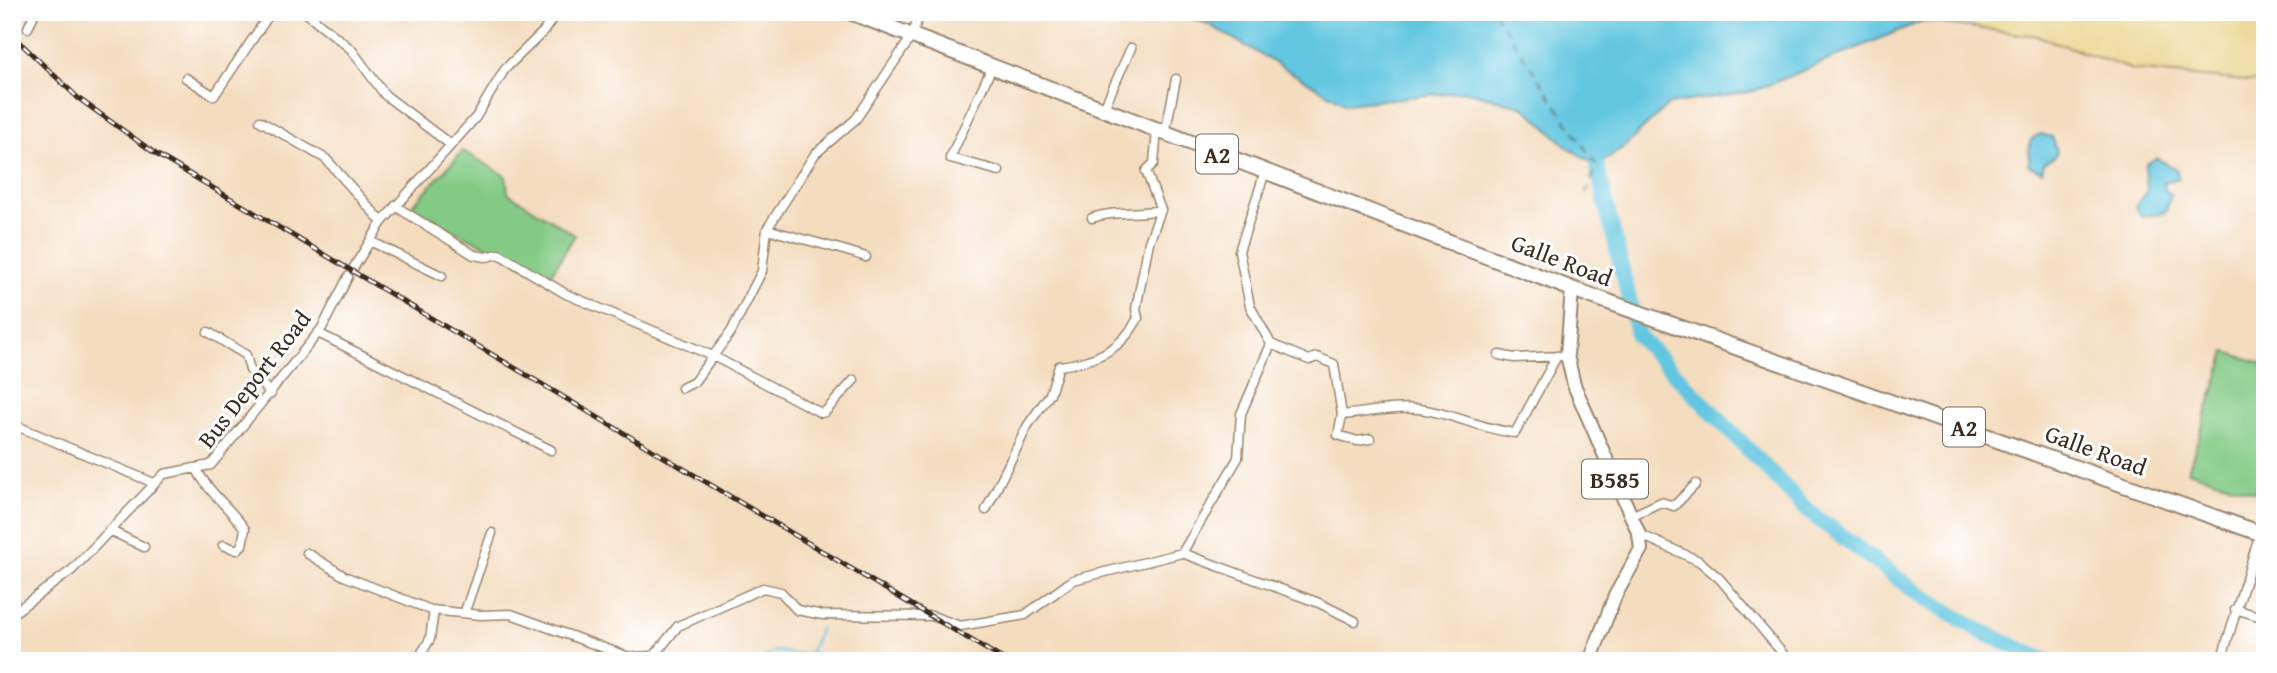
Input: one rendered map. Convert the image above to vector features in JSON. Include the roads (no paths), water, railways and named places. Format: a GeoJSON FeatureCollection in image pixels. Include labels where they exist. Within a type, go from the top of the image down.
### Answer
{"type":"FeatureCollection","features":[{"type":"Feature","properties":{"kind":"highway","name":"Galle Road"},"geometry":{"type":"LineString","coordinates":[[850,12],[1578,292],[2262,534]]}},
{"type":"Feature","properties":{"kind":"main road","name":"B585"},"geometry":{"type":"LineString","coordinates":[[1578,292],[1562,356],[1639,534],[1641,549],[1615,596],[1590,661]]}},
{"type":"Feature","properties":{"kind":"street"},"geometry":{"type":"LineString","coordinates":[[28,28],[35,12]]}},
{"type":"Feature","properties":{"kind":"street"},"geometry":{"type":"LineString","coordinates":[[186,78],[214,96],[271,12]]}},
{"type":"Feature","properties":{"kind":"street"},"geometry":{"type":"LineString","coordinates":[[305,12],[351,49],[385,95],[451,145]]}},
{"type":"Feature","properties":{"kind":"street"},"geometry":{"type":"LineString","coordinates":[[354,267],[382,222],[476,117],[505,69],[543,32],[557,12]]}},
{"type":"Feature","properties":{"kind":"street"},"geometry":{"type":"LineString","coordinates":[[682,388],[701,375],[731,332],[762,271],[767,229],[815,154],[856,119],[912,36],[920,12]]}},
{"type":"Feature","properties":{"kind":"street"},"geometry":{"type":"LineString","coordinates":[[1103,110],[1131,48]]}},
{"type":"Feature","properties":{"kind":"street"},"geometry":{"type":"LineString","coordinates":[[992,67],[950,158],[999,171]]}},
{"type":"Feature","properties":{"kind":"street"},"geometry":{"type":"LineString","coordinates":[[986,510],[1007,463],[1050,394],[1059,366],[1097,358],[1129,337],[1138,318],[1136,309],[1149,242],[1161,210],[1146,172],[1154,163],[1176,79]]}},
{"type":"Feature","properties":{"kind":"street"},"geometry":{"type":"LineString","coordinates":[[260,121],[326,159],[382,222]]}},
{"type":"Feature","properties":{"kind":"street"},"geometry":{"type":"LineString","coordinates":[[1265,172],[1239,251],[1250,306],[1271,344],[1309,360],[1317,357],[1334,364],[1342,415],[1338,435],[1357,441],[1370,439]]}},
{"type":"Feature","properties":{"kind":"street"},"geometry":{"type":"LineString","coordinates":[[395,206],[474,255],[486,257],[499,254],[566,294],[713,356],[821,412],[825,412],[854,380]]}},
{"type":"Feature","properties":{"kind":"street"},"geometry":{"type":"LineString","coordinates":[[1092,218],[1112,211],[1134,216],[1161,210]]}},
{"type":"Feature","properties":{"kind":"street"},"geometry":{"type":"LineString","coordinates":[[767,229],[816,240],[866,257]]}},
{"type":"Feature","properties":{"kind":"street"},"geometry":{"type":"LineString","coordinates":[[372,242],[442,276]]}},
{"type":"Feature","properties":{"kind":"street","name":"Bus Deport Road"},"geometry":{"type":"LineString","coordinates":[[12,614],[72,570],[164,474],[211,465],[318,333],[348,277]]}},
{"type":"Feature","properties":{"kind":"street"},"geometry":{"type":"LineString","coordinates":[[208,331],[246,355],[250,370],[271,394]]}},
{"type":"Feature","properties":{"kind":"street"},"geometry":{"type":"LineString","coordinates":[[318,333],[551,450]]}},
{"type":"Feature","properties":{"kind":"street"},"geometry":{"type":"LineString","coordinates":[[1182,553],[1238,458],[1241,414],[1271,344]]}},
{"type":"Feature","properties":{"kind":"street"},"geometry":{"type":"LineString","coordinates":[[1499,355],[1514,358],[1562,356]]}},
{"type":"Feature","properties":{"kind":"street"},"geometry":{"type":"LineString","coordinates":[[1342,415],[1416,408],[1445,414],[1490,430],[1515,433],[1562,356]]}},
{"type":"Feature","properties":{"kind":"street"},"geometry":{"type":"LineString","coordinates":[[12,424],[154,483]]}},
{"type":"Feature","properties":{"kind":"street"},"geometry":{"type":"LineString","coordinates":[[196,468],[205,487],[229,507],[245,529],[243,545],[237,550],[223,545]]}},
{"type":"Feature","properties":{"kind":"street"},"geometry":{"type":"LineString","coordinates":[[1631,516],[1661,502],[1674,506],[1696,484]]}},
{"type":"Feature","properties":{"kind":"street"},"geometry":{"type":"LineString","coordinates":[[109,530],[144,547]]}},
{"type":"Feature","properties":{"kind":"street"},"geometry":{"type":"LineString","coordinates":[[465,611],[478,565],[492,533]]}},
{"type":"Feature","properties":{"kind":"street"},"geometry":{"type":"LineString","coordinates":[[1639,534],[1699,561],[1720,579],[1789,661]]}},
{"type":"Feature","properties":{"kind":"street"},"geometry":{"type":"LineString","coordinates":[[2221,661],[2235,609],[2262,534]]}},
{"type":"Feature","properties":{"kind":"street"},"geometry":{"type":"LineString","coordinates":[[307,553],[344,576],[390,596],[433,610],[465,611],[481,615],[511,614],[628,659],[655,658],[678,625],[764,588],[781,592],[797,610],[823,615],[932,616],[960,626],[1025,615],[1073,580],[1182,553],[1319,603],[1355,621]]}},
{"type":"Feature","properties":{"kind":"street"},"geometry":{"type":"LineString","coordinates":[[2235,609],[2265,618]]}},
{"type":"Feature","properties":{"kind":"street"},"geometry":{"type":"LineString","coordinates":[[416,661],[430,639],[433,610]]}},
{"type":"Feature","properties":{"kind":"water"},"geometry":{"type":"Polygon","coordinates":[[[1172,12],[1921,12],[1922,21],[1754,91],[1669,104],[1625,146],[1597,166],[1569,148],[1524,107],[1464,91],[1346,104],[1206,23],[1172,12]]]}},
{"type":"Feature","properties":{"kind":"water"},"geometry":{"type":"Polygon","coordinates":[[[2041,134],[2052,137],[2057,151],[2054,157],[2044,163],[2042,171],[2028,165],[2030,143],[2041,134]]]}},
{"type":"Feature","properties":{"kind":"water"},"geometry":{"type":"Polygon","coordinates":[[[2156,158],[2176,169],[2179,178],[2164,183],[2165,190],[2171,194],[2166,212],[2142,217],[2135,207],[2147,190],[2145,165],[2156,158]]]}},
{"type":"Feature","properties":{"kind":"waterway"},"geometry":{"type":"LineString","coordinates":[[1597,166],[1638,336],[1809,512],[1919,594],[1982,632],[2047,661]]}},
{"type":"Feature","properties":{"kind":"waterway"},"geometry":{"type":"LineString","coordinates":[[759,661],[775,651],[802,655],[811,652],[820,628]]}},
{"type":"Feature","properties":{"kind":"railway"},"geometry":{"type":"LineString","coordinates":[[12,35],[78,98],[156,154],[1006,661]]}}]}
